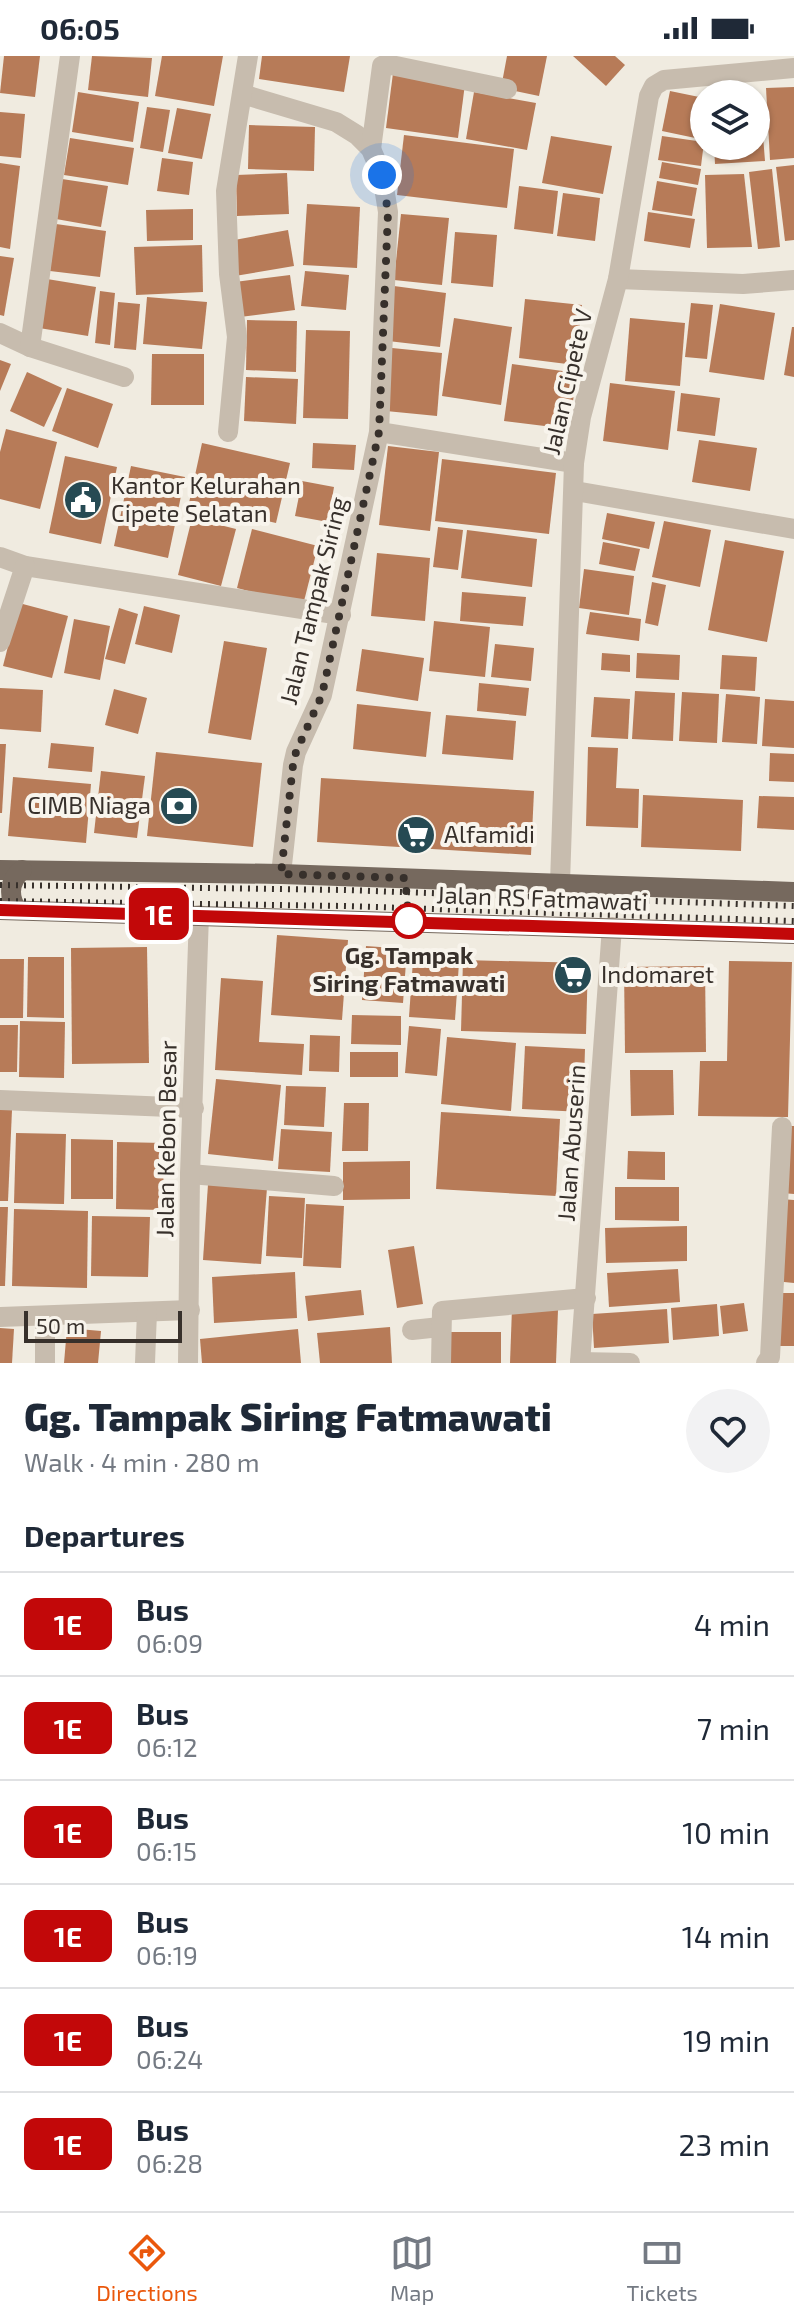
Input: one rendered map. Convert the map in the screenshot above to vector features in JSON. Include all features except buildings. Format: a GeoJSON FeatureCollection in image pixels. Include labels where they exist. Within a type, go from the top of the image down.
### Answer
{"type":"FeatureCollection","features":[{"type":"Feature","properties":{"kind":"main road","name":"Jalan RS Fatmawati"},"geometry":{"type":"LineString","coordinates":[[0,870],[281,874],[794,892]]}},
{"type":"Feature","properties":{"kind":"main road"},"geometry":{"type":"LineString","coordinates":[[9,910],[14,877],[22,870]]}},
{"type":"Feature","properties":{"kind":"main road","name":"Jalan RS Fatmawati"},"geometry":{"type":"LineString","coordinates":[[9,910],[794,934]]}},
{"type":"Feature","properties":{"kind":"street"},"geometry":{"type":"LineString","coordinates":[[30,347],[70,56]]}},
{"type":"Feature","properties":{"kind":"street"},"geometry":{"type":"LineString","coordinates":[[228,432],[237,337],[229,274],[226,191],[248,56]]}},
{"type":"Feature","properties":{"kind":"street"},"geometry":{"type":"LineString","coordinates":[[371,149],[382,66],[386,64],[507,89]]}},
{"type":"Feature","properties":{"kind":"street","name":"Jalan Cipete V"},"geometry":{"type":"LineString","coordinates":[[560,883],[574,463],[581,417],[618,279],[649,96],[654,86],[664,80],[794,68]]}},
{"type":"Feature","properties":{"kind":"street"},"geometry":{"type":"LineString","coordinates":[[242,94],[336,122],[357,135],[371,149]]}},
{"type":"Feature","properties":{"kind":"street","name":"Jalan Tampak Siring"},"geometry":{"type":"LineString","coordinates":[[281,874],[293,765],[296,752],[318,709],[379,432],[388,212],[382,175],[371,149]]}},
{"type":"Feature","properties":{"kind":"street"},"geometry":{"type":"LineString","coordinates":[[618,279],[743,284],[794,280]]}},
{"type":"Feature","properties":{"kind":"street"},"geometry":{"type":"LineString","coordinates":[[743,284],[794,295]]}},
{"type":"Feature","properties":{"kind":"street"},"geometry":{"type":"LineString","coordinates":[[0,333],[30,347],[124,377]]}},
{"type":"Feature","properties":{"kind":"street"},"geometry":{"type":"LineString","coordinates":[[379,432],[574,463]]}},
{"type":"Feature","properties":{"kind":"street"},"geometry":{"type":"LineString","coordinates":[[575,491],[794,529]]}},
{"type":"Feature","properties":{"kind":"street"},"geometry":{"type":"LineString","coordinates":[[0,557],[25,566],[341,615]]}},
{"type":"Feature","properties":{"kind":"street"},"geometry":{"type":"LineString","coordinates":[[0,642],[25,566]]}},
{"type":"Feature","properties":{"kind":"street","name":"Jalan Kebon Besar"},"geometry":{"type":"LineString","coordinates":[[188,1363],[190,1174],[199,915]]}},
{"type":"Feature","properties":{"kind":"street","name":"Jalan Abuserin"},"geometry":{"type":"LineString","coordinates":[[580,1362],[612,927]]}},
{"type":"Feature","properties":{"kind":"street"},"geometry":{"type":"LineString","coordinates":[[0,1100],[194,1108]]}},
{"type":"Feature","properties":{"kind":"street"},"geometry":{"type":"LineString","coordinates":[[766,1363],[770,1357],[782,1127]]}},
{"type":"Feature","properties":{"kind":"street"},"geometry":{"type":"LineString","coordinates":[[190,1174],[334,1186]]}},
{"type":"Feature","properties":{"kind":"street"},"geometry":{"type":"LineString","coordinates":[[441,1363],[442,1311],[586,1298]]}},
{"type":"Feature","properties":{"kind":"street"},"geometry":{"type":"LineString","coordinates":[[0,1317],[190,1310]]}},
{"type":"Feature","properties":{"kind":"street"},"geometry":{"type":"LineString","coordinates":[[145,1363],[147,1312]]}},
{"type":"Feature","properties":{"kind":"street"},"geometry":{"type":"LineString","coordinates":[[45,1316],[45,1363]]}},
{"type":"Feature","properties":{"kind":"street"},"geometry":{"type":"LineString","coordinates":[[412,1330],[440,1327]]}},
{"type":"Feature","properties":{"kind":"street"},"geometry":{"type":"LineString","coordinates":[[580,1362],[630,1363]]}},
{"type":"Feature","properties":{"kind":"railway"},"geometry":{"type":"LineString","coordinates":[[0,885],[345,890],[794,906]]}},
{"type":"Feature","properties":{"kind":"railway"},"geometry":{"type":"LineString","coordinates":[[0,901],[345,906],[794,921]]}},
{"type":"Feature","properties":{"kind":"bus line","name":"1E"},"geometry":{"type":"LineString","coordinates":[[0,910],[794,934]]}},
{"type":"Feature","properties":{"kind":"place","name":"Kantor Kelurahan Cipete Selatan"},"geometry":{"type":"Point","coordinates":[83,500]}},
{"type":"Feature","properties":{"kind":"place","name":"CIMB Niaga"},"geometry":{"type":"Point","coordinates":[179,806]}},
{"type":"Feature","properties":{"kind":"place","name":"Alfamidi"},"geometry":{"type":"Point","coordinates":[416,835]}},
{"type":"Feature","properties":{"kind":"place","name":"Gg. Tampak Siring Fatmawati"},"geometry":{"type":"Point","coordinates":[409,921]}},
{"type":"Feature","properties":{"kind":"place","name":"Indomaret"},"geometry":{"type":"Point","coordinates":[573,975]}},
{"type":"Feature","properties":{"kind":"route"},"geometry":{"type":"LineString","coordinates":[[382,175],[388,212],[379,432],[322,695],[293,765],[281,874],[405,878],[409,921]]}}]}
